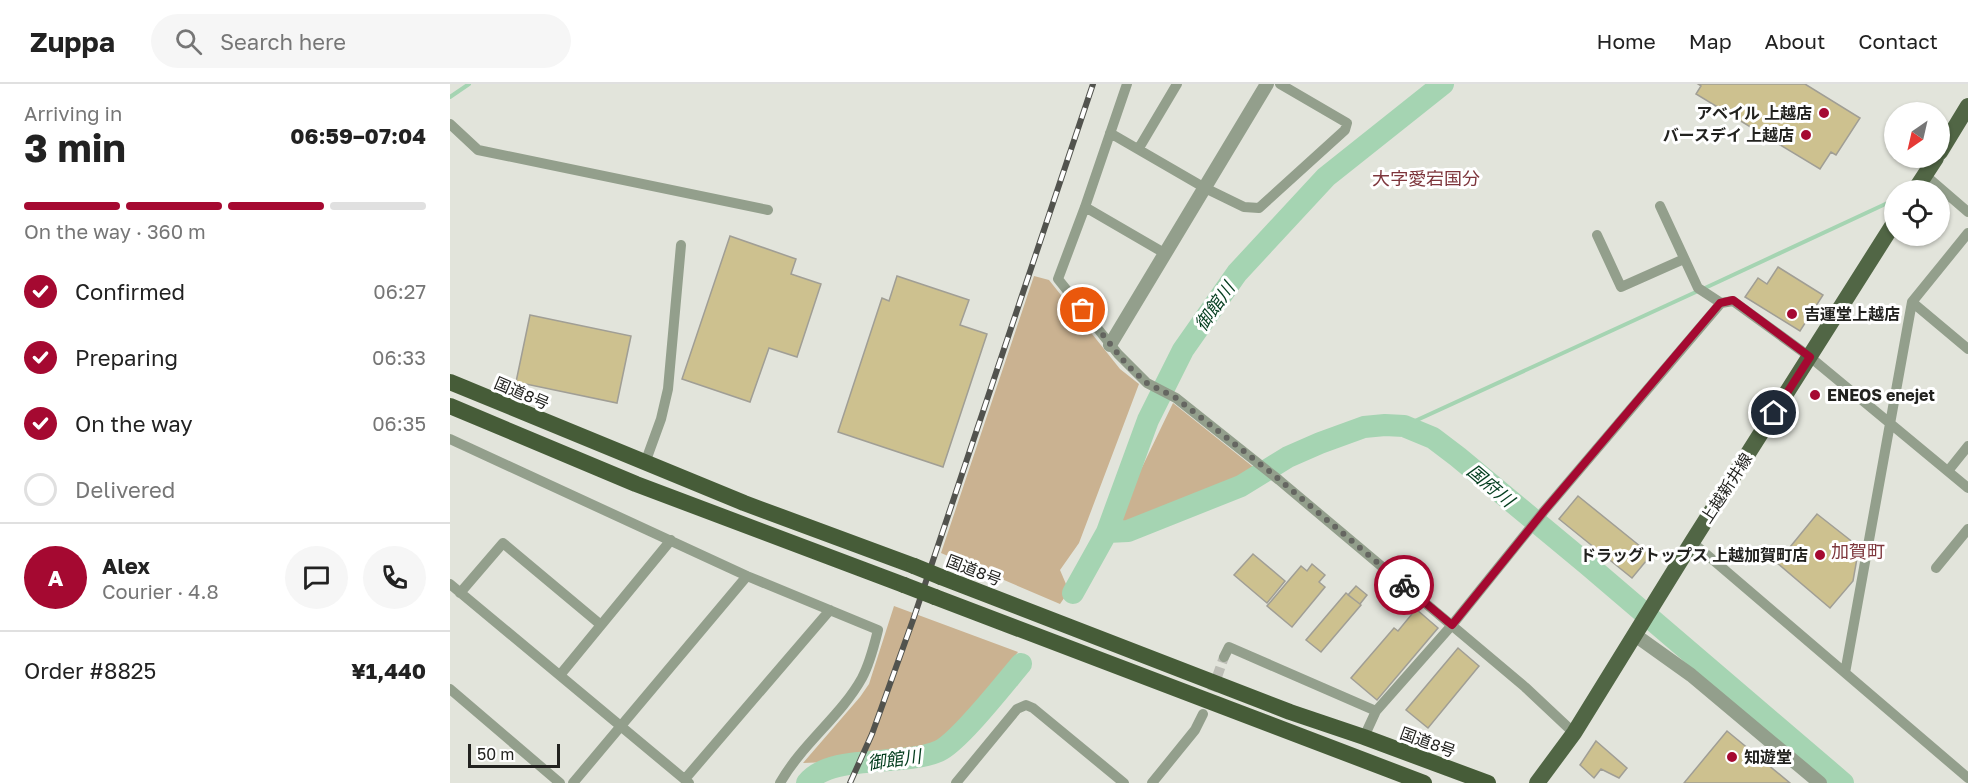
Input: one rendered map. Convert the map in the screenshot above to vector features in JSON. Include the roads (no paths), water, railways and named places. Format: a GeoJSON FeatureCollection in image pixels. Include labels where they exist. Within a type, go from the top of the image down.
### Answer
{"type":"FeatureCollection","features":[{"type":"Feature","properties":{"kind":"highway","name":"国道8号"},"geometry":{"type":"LineString","coordinates":[[450,382],[802,526],[914,566],[1290,712],[1488,783]]}},
{"type":"Feature","properties":{"kind":"highway"},"geometry":{"type":"LineString","coordinates":[[450,406],[636,484],[1425,783]]}},
{"type":"Feature","properties":{"kind":"main road"},"geometry":{"type":"LineString","coordinates":[[1950,136],[1968,106]]}},
{"type":"Feature","properties":{"kind":"main road"},"geometry":{"type":"LineString","coordinates":[[1922,180],[1930,168]]}},
{"type":"Feature","properties":{"kind":"main road","name":"上越新井線"},"geometry":{"type":"LineString","coordinates":[[1537,783],[1574,733],[1663,587],[1884,239]]}},
{"type":"Feature","properties":{"kind":"street"},"geometry":{"type":"LineString","coordinates":[[1127,84],[1058,279],[1127,365],[1147,383],[1176,398],[1259,463],[1525,687],[1574,733]]}},
{"type":"Feature","properties":{"kind":"street"},"geometry":{"type":"LineString","coordinates":[[1139,148],[1177,84]]}},
{"type":"Feature","properties":{"kind":"street"},"geometry":{"type":"LineString","coordinates":[[1110,345],[1267,84]]}},
{"type":"Feature","properties":{"kind":"street"},"geometry":{"type":"LineString","coordinates":[[1110,133],[1205,188],[1244,207],[1259,208],[1345,130],[1347,123],[1280,84]]}},
{"type":"Feature","properties":{"kind":"street"},"geometry":{"type":"LineString","coordinates":[[450,124],[478,150],[768,210]]}},
{"type":"Feature","properties":{"kind":"street"},"geometry":{"type":"LineString","coordinates":[[1925,175],[1968,212]]}},
{"type":"Feature","properties":{"kind":"street"},"geometry":{"type":"LineString","coordinates":[[1660,206],[1698,288],[1720,303]]}},
{"type":"Feature","properties":{"kind":"street"},"geometry":{"type":"LineString","coordinates":[[1085,207],[1166,254]]}},
{"type":"Feature","properties":{"kind":"street"},"geometry":{"type":"LineString","coordinates":[[1845,673],[1912,302],[1968,233]]}},
{"type":"Feature","properties":{"kind":"street"},"geometry":{"type":"LineString","coordinates":[[1598,235],[1621,287],[1684,259]]}},
{"type":"Feature","properties":{"kind":"street"},"geometry":{"type":"LineString","coordinates":[[645,463],[661,419],[668,389],[681,245]]}},
{"type":"Feature","properties":{"kind":"street"},"geometry":{"type":"LineString","coordinates":[[1364,737],[1376,711],[1452,625],[1524,535],[1720,303],[1733,300],[1810,357],[1968,488]]}},
{"type":"Feature","properties":{"kind":"street"},"geometry":{"type":"LineString","coordinates":[[1912,302],[1968,350]]}},
{"type":"Feature","properties":{"kind":"street"},"geometry":{"type":"LineString","coordinates":[[450,439],[747,576],[878,630],[872,652],[855,689],[792,765],[780,783]]}},
{"type":"Feature","properties":{"kind":"street"},"geometry":{"type":"LineString","coordinates":[[1948,471],[1968,446]]}},
{"type":"Feature","properties":{"kind":"street"},"geometry":{"type":"LineString","coordinates":[[1936,568],[1968,529]]}},
{"type":"Feature","properties":{"kind":"street"},"geometry":{"type":"LineString","coordinates":[[560,675],[671,540]]}},
{"type":"Feature","properties":{"kind":"street"},"geometry":{"type":"LineString","coordinates":[[1692,542],[1968,778]]}},
{"type":"Feature","properties":{"kind":"street"},"geometry":{"type":"LineString","coordinates":[[460,593],[503,543],[601,625]]}},
{"type":"Feature","properties":{"kind":"street"},"geometry":{"type":"LineString","coordinates":[[573,783],[747,576]]}},
{"type":"Feature","properties":{"kind":"street"},"geometry":{"type":"LineString","coordinates":[[450,584],[687,781],[830,610]]}},
{"type":"Feature","properties":{"kind":"street"},"geometry":{"type":"LineString","coordinates":[[1635,635],[1691,675],[1820,783]]}},
{"type":"Feature","properties":{"kind":"street"},"geometry":{"type":"LineString","coordinates":[[1224,657],[1229,647],[1376,711]]}},
{"type":"Feature","properties":{"kind":"street"},"geometry":{"type":"LineString","coordinates":[[450,690],[560,783]]}},
{"type":"Feature","properties":{"kind":"street"},"geometry":{"type":"LineString","coordinates":[[962,781],[1019,706],[1026,705],[1033,708],[1124,783]]}},
{"type":"Feature","properties":{"kind":"street"},"geometry":{"type":"LineString","coordinates":[[1152,783],[1195,730],[1203,714]]}},
{"type":"Feature","properties":{"kind":"waterway"},"geometry":{"type":"LineString","coordinates":[[450,97],[469,84]]}},
{"type":"Feature","properties":{"kind":"waterway","name":"御館川"},"geometry":{"type":"LineString","coordinates":[[1073,593],[1107,532],[1148,420],[1183,350],[1237,273],[1326,177],[1443,84]]}},
{"type":"Feature","properties":{"kind":"waterway"},"geometry":{"type":"LineString","coordinates":[[1705,288],[1884,205]]}},
{"type":"Feature","properties":{"kind":"waterway"},"geometry":{"type":"LineString","coordinates":[[1404,426],[1698,291]]}},
{"type":"Feature","properties":{"kind":"waterway","name":"国府川"},"geometry":{"type":"LineString","coordinates":[[1107,532],[1128,531],[1241,486],[1288,457],[1364,427],[1404,426],[1433,438],[1458,457],[1843,783]]}},
{"type":"Feature","properties":{"kind":"waterway","name":"御館川"},"geometry":{"type":"LineString","coordinates":[[807,783],[818,774],[832,768],[849,764],[906,759],[939,751],[969,725],[1021,664]]}},
{"type":"Feature","properties":{"kind":"tunnel"},"geometry":{"type":"LineString","coordinates":[[1207,705],[1224,657]]}},
{"type":"Feature","properties":{"kind":"railway"},"geometry":{"type":"LineString","coordinates":[[850,783],[872,734],[913,620],[1093,84]]}},
{"type":"Feature","properties":{"kind":"place","name":"アベイル 上越店"},"geometry":{"type":"Point","coordinates":[1824,113]}},
{"type":"Feature","properties":{"kind":"place","name":"バースデイ 上越店"},"geometry":{"type":"Point","coordinates":[1806,135]}},
{"type":"Feature","properties":{"kind":"place","name":"吉運堂上越店"},"geometry":{"type":"Point","coordinates":[1792,314]}},
{"type":"Feature","properties":{"kind":"place","name":"ENEOS enejet"},"geometry":{"type":"Point","coordinates":[1815,395]}},
{"type":"Feature","properties":{"kind":"place","name":"ドラッグトップス 上越加賀町店"},"geometry":{"type":"Point","coordinates":[1820,555]}},
{"type":"Feature","properties":{"kind":"place","name":"知遊堂"},"geometry":{"type":"Point","coordinates":[1732,757]}},
{"type":"Feature","properties":{"kind":"district","name":"大字愛宕国分"},"geometry":{"type":"Point","coordinates":[1426,178]}},
{"type":"Feature","properties":{"kind":"district","name":"加賀町"},"geometry":{"type":"Point","coordinates":[1858,551]}}]}
